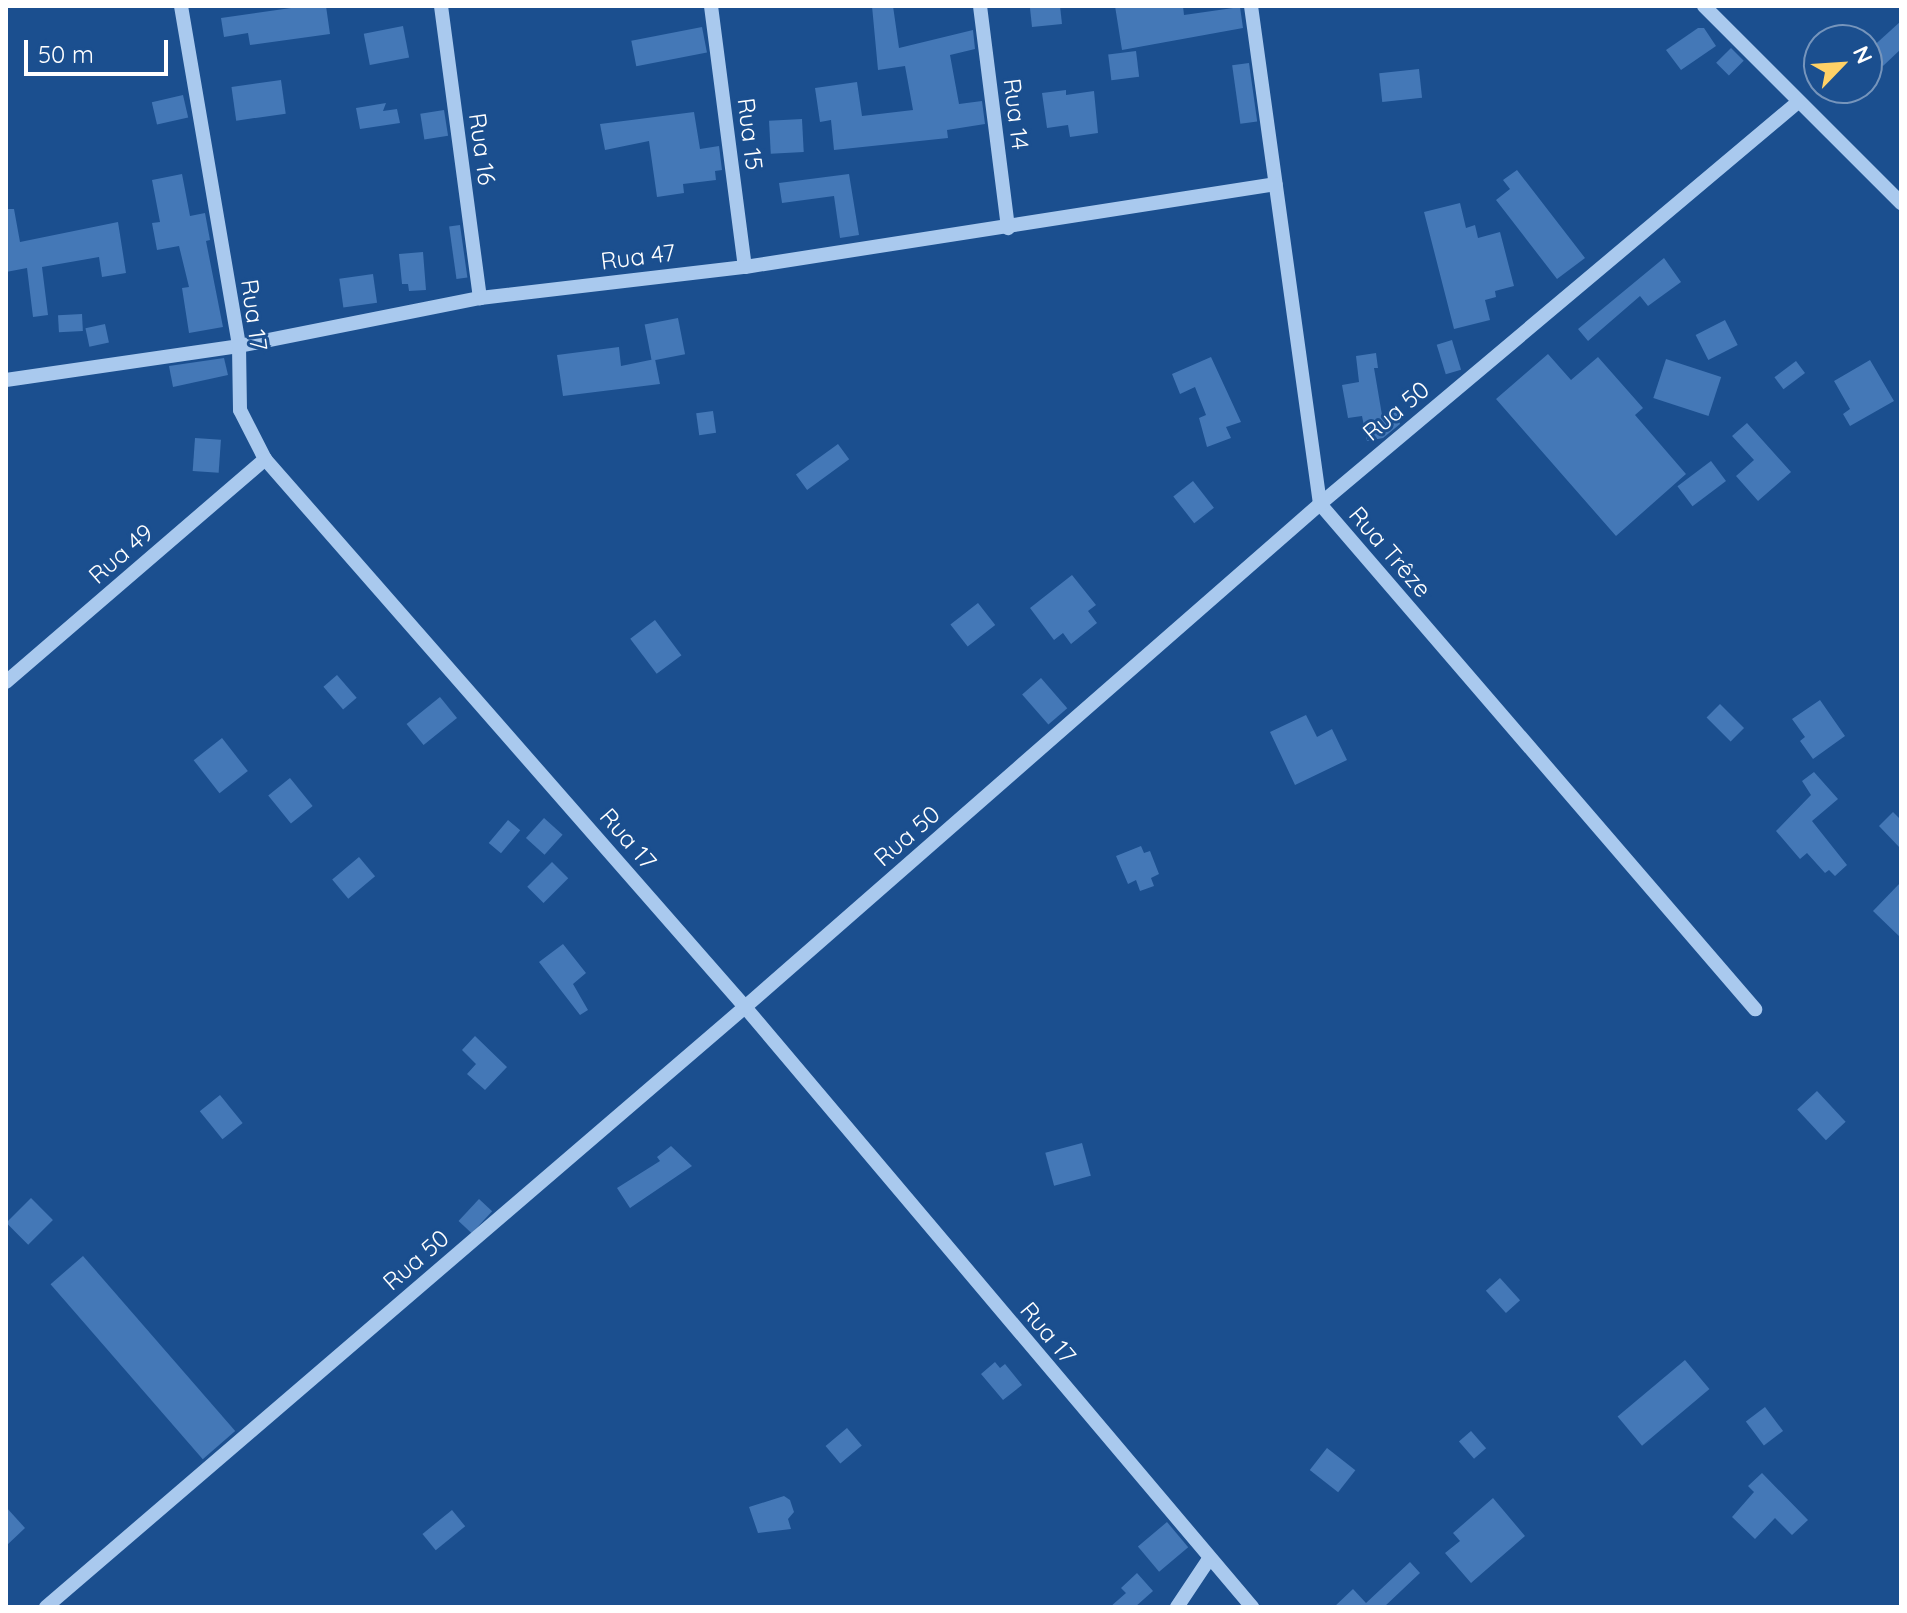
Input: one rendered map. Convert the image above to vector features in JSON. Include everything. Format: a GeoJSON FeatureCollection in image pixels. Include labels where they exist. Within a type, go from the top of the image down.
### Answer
{"type":"FeatureCollection","features":[{"type":"Feature","properties":{"kind":"street","name":"Rua 17"},"geometry":{"type":"LineString","coordinates":[[181,6],[239,346],[240,410],[265,459],[745,1007],[1252,1607]]}},
{"type":"Feature","properties":{"kind":"street","name":"Rua 16"},"geometry":{"type":"LineString","coordinates":[[441,6],[480,298]]}},
{"type":"Feature","properties":{"kind":"street","name":"Rua 15"},"geometry":{"type":"LineString","coordinates":[[711,6],[745,267]]}},
{"type":"Feature","properties":{"kind":"street","name":"Rua 14"},"geometry":{"type":"LineString","coordinates":[[980,6],[1008,228]]}},
{"type":"Feature","properties":{"kind":"street","name":"Rua Trêze"},"geometry":{"type":"LineString","coordinates":[[1251,6],[1320,504],[1755,1009]]}},
{"type":"Feature","properties":{"kind":"street"},"geometry":{"type":"LineString","coordinates":[[1704,6],[1901,203]]}},
{"type":"Feature","properties":{"kind":"street","name":"Rua 50"},"geometry":{"type":"LineString","coordinates":[[46,1607],[745,1007],[1320,504],[1798,102]]}},
{"type":"Feature","properties":{"kind":"street","name":"Rua 47"},"geometry":{"type":"LineString","coordinates":[[6,380],[239,346],[480,298],[745,267],[1276,184]]}},
{"type":"Feature","properties":{"kind":"street","name":"Rua 49"},"geometry":{"type":"LineString","coordinates":[[6,682],[265,459]]}},
{"type":"Feature","properties":{"kind":"street"},"geometry":{"type":"LineString","coordinates":[[1177,1607],[1209,1559]]}},
{"type":"Feature","properties":{"kind":"building"},"geometry":{"type":"Polygon","coordinates":[[[326,6],[330,34],[250,45],[248,33],[224,37],[221,18],[326,6]]]}},
{"type":"Feature","properties":{"kind":"building"},"geometry":{"type":"Polygon","coordinates":[[[872,6],[893,6],[899,48],[973,30],[975,49],[950,55],[959,104],[982,101],[985,124],[947,130],[948,138],[834,150],[831,120],[820,122],[815,88],[857,82],[862,116],[913,110],[905,66],[878,70],[872,6]]]}},
{"type":"Feature","properties":{"kind":"building"},"geometry":{"type":"Polygon","coordinates":[[[1060,6],[1062,24],[1032,27],[1030,8],[1060,6]]]}},
{"type":"Feature","properties":{"kind":"building"},"geometry":{"type":"Polygon","coordinates":[[[1115,6],[1183,6],[1184,15],[1240,7],[1243,28],[1122,50],[1115,6]]]}},
{"type":"Feature","properties":{"kind":"building"},"geometry":{"type":"Polygon","coordinates":[[[1901,21],[1901,49],[1883,66],[1883,37],[1901,21]]]}},
{"type":"Feature","properties":{"kind":"building"},"geometry":{"type":"Polygon","coordinates":[[[403,26],[409,57],[370,65],[364,34],[403,26]]]}},
{"type":"Feature","properties":{"kind":"building"},"geometry":{"type":"Polygon","coordinates":[[[702,27],[707,53],[636,66],[631,41],[702,27]]]}},
{"type":"Feature","properties":{"kind":"building"},"geometry":{"type":"Polygon","coordinates":[[[1698,28],[1704,28],[1716,46],[1681,70],[1666,50],[1698,28]]]}},
{"type":"Feature","properties":{"kind":"building"},"geometry":{"type":"Polygon","coordinates":[[[1731,48],[1744,61],[1729,76],[1716,63],[1731,48]]]}},
{"type":"Feature","properties":{"kind":"building"},"geometry":{"type":"Polygon","coordinates":[[[1136,51],[1139,77],[1111,80],[1108,54],[1136,51]]]}},
{"type":"Feature","properties":{"kind":"building"},"geometry":{"type":"Polygon","coordinates":[[[1249,63],[1257,121],[1240,124],[1232,65],[1249,63]]]}},
{"type":"Feature","properties":{"kind":"building"},"geometry":{"type":"Polygon","coordinates":[[[1419,69],[1422,98],[1382,102],[1379,73],[1419,69]]]}},
{"type":"Feature","properties":{"kind":"building"},"geometry":{"type":"Polygon","coordinates":[[[281,80],[286,114],[236,121],[231,87],[281,80]]]}},
{"type":"Feature","properties":{"kind":"building"},"geometry":{"type":"Polygon","coordinates":[[[1066,90],[1066,95],[1094,91],[1098,133],[1070,137],[1068,125],[1047,128],[1042,93],[1066,90]]]}},
{"type":"Feature","properties":{"kind":"building"},"geometry":{"type":"Polygon","coordinates":[[[183,95],[188,117],[157,125],[152,102],[183,95]]]}},
{"type":"Feature","properties":{"kind":"building"},"geometry":{"type":"Polygon","coordinates":[[[386,103],[383,111],[397,109],[400,123],[360,129],[356,108],[386,103]]]}},
{"type":"Feature","properties":{"kind":"building"},"geometry":{"type":"Polygon","coordinates":[[[444,110],[448,136],[424,139],[420,114],[444,110]]]}},
{"type":"Feature","properties":{"kind":"building"},"geometry":{"type":"Polygon","coordinates":[[[694,112],[700,149],[719,146],[722,170],[715,171],[716,180],[683,184],[684,193],[657,197],[649,141],[605,150],[600,124],[694,112]]]}},
{"type":"Feature","properties":{"kind":"building"},"geometry":{"type":"Polygon","coordinates":[[[802,119],[804,152],[771,154],[769,121],[802,119]]]}},
{"type":"Feature","properties":{"kind":"building"},"geometry":{"type":"Polygon","coordinates":[[[1517,170],[1585,258],[1557,279],[1496,200],[1510,189],[1503,180],[1517,170]]]}},
{"type":"Feature","properties":{"kind":"building"},"geometry":{"type":"Polygon","coordinates":[[[182,174],[190,216],[205,213],[210,240],[206,241],[223,327],[189,333],[182,288],[189,287],[179,246],[157,250],[152,223],[160,222],[152,180],[182,174]]]}},
{"type":"Feature","properties":{"kind":"building"},"geometry":{"type":"Polygon","coordinates":[[[849,174],[859,235],[840,238],[834,196],[782,203],[779,183],[849,174]]]}},
{"type":"Feature","properties":{"kind":"building"},"geometry":{"type":"Polygon","coordinates":[[[1460,203],[1466,228],[1475,225],[1478,238],[1500,232],[1514,286],[1495,291],[1496,297],[1485,300],[1490,320],[1454,329],[1424,212],[1460,203]]]}},
{"type":"Feature","properties":{"kind":"building"},"geometry":{"type":"Polygon","coordinates":[[[6,209],[14,209],[20,242],[118,222],[126,273],[102,277],[99,257],[42,267],[48,315],[33,317],[27,268],[6,272],[6,209]]]}},
{"type":"Feature","properties":{"kind":"building"},"geometry":{"type":"Polygon","coordinates":[[[460,225],[467,277],[456,279],[449,227],[460,225]]]}},
{"type":"Feature","properties":{"kind":"building"},"geometry":{"type":"Polygon","coordinates":[[[423,252],[426,290],[409,291],[408,284],[402,284],[399,254],[423,252]]]}},
{"type":"Feature","properties":{"kind":"building"},"geometry":{"type":"Polygon","coordinates":[[[1664,258],[1681,282],[1648,306],[1640,296],[1588,341],[1578,329],[1664,258]]]}},
{"type":"Feature","properties":{"kind":"building"},"geometry":{"type":"Polygon","coordinates":[[[373,274],[377,303],[343,307],[339,279],[373,274]]]}},
{"type":"Feature","properties":{"kind":"building"},"geometry":{"type":"Polygon","coordinates":[[[82,314],[83,331],[59,332],[58,315],[82,314]]]}},
{"type":"Feature","properties":{"kind":"building"},"geometry":{"type":"Polygon","coordinates":[[[678,318],[685,354],[652,361],[645,324],[678,318]]]}},
{"type":"Feature","properties":{"kind":"building"},"geometry":{"type":"Polygon","coordinates":[[[1725,320],[1738,345],[1708,360],[1696,335],[1725,320]]]}},
{"type":"Feature","properties":{"kind":"building"},"geometry":{"type":"Polygon","coordinates":[[[105,324],[109,343],[89,347],[85,328],[105,324]]]}},
{"type":"Feature","properties":{"kind":"building"},"geometry":{"type":"Polygon","coordinates":[[[1452,340],[1461,370],[1446,374],[1437,345],[1452,340]]]}},
{"type":"Feature","properties":{"kind":"building"},"geometry":{"type":"Polygon","coordinates":[[[619,347],[621,366],[655,359],[660,384],[563,396],[557,355],[619,347]]]}},
{"type":"Feature","properties":{"kind":"building"},"geometry":{"type":"Polygon","coordinates":[[[1376,353],[1378,368],[1374,368],[1382,415],[1397,412],[1400,424],[1383,438],[1367,441],[1362,416],[1348,418],[1342,385],[1359,382],[1356,356],[1376,353]]]}},
{"type":"Feature","properties":{"kind":"building"},"geometry":{"type":"Polygon","coordinates":[[[1548,354],[1571,380],[1598,357],[1643,408],[1635,415],[1686,474],[1616,536],[1496,399],[1548,354]]]}},
{"type":"Feature","properties":{"kind":"building"},"geometry":{"type":"Polygon","coordinates":[[[1211,357],[1241,422],[1226,427],[1231,438],[1207,447],[1199,418],[1206,415],[1195,387],[1180,394],[1172,374],[1211,357]]]}},
{"type":"Feature","properties":{"kind":"building"},"geometry":{"type":"Polygon","coordinates":[[[224,358],[228,375],[173,387],[169,366],[224,358]]]}},
{"type":"Feature","properties":{"kind":"building"},"geometry":{"type":"Polygon","coordinates":[[[1666,359],[1721,377],[1708,416],[1653,398],[1666,359]]]}},
{"type":"Feature","properties":{"kind":"building"},"geometry":{"type":"Polygon","coordinates":[[[1870,360],[1894,401],[1850,426],[1843,414],[1850,409],[1834,381],[1870,360]]]}},
{"type":"Feature","properties":{"kind":"building"},"geometry":{"type":"Polygon","coordinates":[[[1796,361],[1805,373],[1783,389],[1774,377],[1796,361]]]}},
{"type":"Feature","properties":{"kind":"building"},"geometry":{"type":"Polygon","coordinates":[[[713,411],[716,433],[699,435],[696,413],[713,411]]]}},
{"type":"Feature","properties":{"kind":"building"},"geometry":{"type":"Polygon","coordinates":[[[1747,423],[1791,472],[1758,501],[1736,476],[1754,460],[1732,436],[1747,423]]]}},
{"type":"Feature","properties":{"kind":"building"},"geometry":{"type":"Polygon","coordinates":[[[195,438],[221,440],[219,473],[193,471],[195,438]]]}},
{"type":"Feature","properties":{"kind":"building"},"geometry":{"type":"Polygon","coordinates":[[[838,444],[849,459],[807,490],[796,475],[838,444]]]}},
{"type":"Feature","properties":{"kind":"building"},"geometry":{"type":"Polygon","coordinates":[[[1711,461],[1726,481],[1693,506],[1677,486],[1711,461]]]}},
{"type":"Feature","properties":{"kind":"building"},"geometry":{"type":"Polygon","coordinates":[[[1193,481],[1214,508],[1194,523],[1173,496],[1193,481]]]}},
{"type":"Feature","properties":{"kind":"building"},"geometry":{"type":"Polygon","coordinates":[[[1072,575],[1096,605],[1088,611],[1097,623],[1071,644],[1063,633],[1054,640],[1030,608],[1072,575]]]}},
{"type":"Feature","properties":{"kind":"building"},"geometry":{"type":"Polygon","coordinates":[[[978,603],[995,625],[968,647],[950,625],[978,603]]]}},
{"type":"Feature","properties":{"kind":"building"},"geometry":{"type":"Polygon","coordinates":[[[655,620],[681,655],[657,674],[630,639],[655,620]]]}},
{"type":"Feature","properties":{"kind":"building"},"geometry":{"type":"Polygon","coordinates":[[[337,675],[357,698],[343,709],[323,687],[337,675]]]}},
{"type":"Feature","properties":{"kind":"building"},"geometry":{"type":"Polygon","coordinates":[[[1041,678],[1067,708],[1048,725],[1022,694],[1041,678]]]}},
{"type":"Feature","properties":{"kind":"building"},"geometry":{"type":"Polygon","coordinates":[[[440,697],[457,718],[424,745],[407,724],[440,697]]]}},
{"type":"Feature","properties":{"kind":"building"},"geometry":{"type":"Polygon","coordinates":[[[1820,700],[1845,736],[1813,759],[1800,741],[1805,737],[1792,719],[1820,700]]]}},
{"type":"Feature","properties":{"kind":"building"},"geometry":{"type":"Polygon","coordinates":[[[1720,704],[1744,728],[1731,741],[1707,717],[1720,704]]]}},
{"type":"Feature","properties":{"kind":"building"},"geometry":{"type":"Polygon","coordinates":[[[1306,715],[1317,737],[1332,729],[1347,760],[1295,785],[1270,732],[1306,715]]]}},
{"type":"Feature","properties":{"kind":"building"},"geometry":{"type":"Polygon","coordinates":[[[222,738],[248,771],[219,793],[194,760],[222,738]]]}},
{"type":"Feature","properties":{"kind":"building"},"geometry":{"type":"Polygon","coordinates":[[[1814,772],[1838,799],[1812,821],[1847,865],[1835,876],[1829,870],[1825,873],[1807,853],[1800,859],[1776,831],[1811,795],[1802,781],[1814,772]]]}},
{"type":"Feature","properties":{"kind":"building"},"geometry":{"type":"Polygon","coordinates":[[[290,778],[313,806],[291,824],[268,796],[290,778]]]}},
{"type":"Feature","properties":{"kind":"building"},"geometry":{"type":"Polygon","coordinates":[[[1893,812],[1901,820],[1901,849],[1879,826],[1893,812]]]}},
{"type":"Feature","properties":{"kind":"building"},"geometry":{"type":"Polygon","coordinates":[[[544,818],[563,835],[545,855],[526,838],[544,818]]]}},
{"type":"Feature","properties":{"kind":"building"},"geometry":{"type":"Polygon","coordinates":[[[508,820],[520,830],[501,853],[489,843],[508,820]]]}},
{"type":"Feature","properties":{"kind":"building"},"geometry":{"type":"Polygon","coordinates":[[[1141,846],[1144,853],[1150,851],[1159,874],[1151,878],[1154,886],[1140,891],[1136,880],[1128,884],[1116,856],[1141,846]]]}},
{"type":"Feature","properties":{"kind":"building"},"geometry":{"type":"Polygon","coordinates":[[[359,857],[375,876],[348,899],[332,879],[359,857]]]}},
{"type":"Feature","properties":{"kind":"building"},"geometry":{"type":"Polygon","coordinates":[[[552,862],[568,878],[544,903],[527,887],[552,862]]]}},
{"type":"Feature","properties":{"kind":"building"},"geometry":{"type":"Polygon","coordinates":[[[1901,882],[1901,938],[1873,911],[1901,882]]]}},
{"type":"Feature","properties":{"kind":"building"},"geometry":{"type":"Polygon","coordinates":[[[563,944],[586,973],[573,984],[588,1010],[580,1015],[539,962],[563,944]]]}},
{"type":"Feature","properties":{"kind":"building"},"geometry":{"type":"Polygon","coordinates":[[[475,1036],[507,1067],[485,1090],[467,1074],[476,1064],[462,1050],[475,1036]]]}},
{"type":"Feature","properties":{"kind":"building"},"geometry":{"type":"Polygon","coordinates":[[[1817,1091],[1846,1122],[1826,1140],[1797,1109],[1817,1091]]]}},
{"type":"Feature","properties":{"kind":"building"},"geometry":{"type":"Polygon","coordinates":[[[220,1095],[243,1123],[222,1139],[200,1111],[220,1095]]]}},
{"type":"Feature","properties":{"kind":"building"},"geometry":{"type":"Polygon","coordinates":[[[1082,1143],[1091,1176],[1054,1186],[1045,1153],[1082,1143]]]}},
{"type":"Feature","properties":{"kind":"building"},"geometry":{"type":"Polygon","coordinates":[[[671,1146],[692,1166],[630,1208],[617,1188],[660,1161],[657,1157],[671,1146]]]}},
{"type":"Feature","properties":{"kind":"building"},"geometry":{"type":"Polygon","coordinates":[[[31,1198],[53,1220],[28,1245],[6,1223],[31,1198]]]}},
{"type":"Feature","properties":{"kind":"building"},"geometry":{"type":"Polygon","coordinates":[[[479,1199],[492,1211],[472,1233],[459,1221],[479,1199]]]}},
{"type":"Feature","properties":{"kind":"building"},"geometry":{"type":"Polygon","coordinates":[[[83,1256],[235,1431],[203,1459],[51,1284],[83,1256]]]}},
{"type":"Feature","properties":{"kind":"building"},"geometry":{"type":"Polygon","coordinates":[[[1500,1278],[1520,1300],[1506,1313],[1486,1291],[1500,1278]]]}},
{"type":"Feature","properties":{"kind":"building"},"geometry":{"type":"Polygon","coordinates":[[[1685,1360],[1709,1389],[1642,1446],[1618,1417],[1685,1360]]]}},
{"type":"Feature","properties":{"kind":"building"},"geometry":{"type":"Polygon","coordinates":[[[995,1362],[1000,1368],[1005,1364],[1022,1385],[1003,1400],[981,1374],[995,1362]]]}},
{"type":"Feature","properties":{"kind":"building"},"geometry":{"type":"Polygon","coordinates":[[[1765,1407],[1783,1431],[1764,1445],[1746,1421],[1765,1407]]]}},
{"type":"Feature","properties":{"kind":"building"},"geometry":{"type":"Polygon","coordinates":[[[847,1428],[862,1446],[840,1464],[826,1446],[847,1428]]]}},
{"type":"Feature","properties":{"kind":"building"},"geometry":{"type":"Polygon","coordinates":[[[1471,1431],[1486,1448],[1474,1459],[1459,1441],[1471,1431]]]}},
{"type":"Feature","properties":{"kind":"building"},"geometry":{"type":"Polygon","coordinates":[[[1327,1448],[1355,1470],[1338,1492],[1310,1470],[1327,1448]]]}},
{"type":"Feature","properties":{"kind":"building"},"geometry":{"type":"Polygon","coordinates":[[[1762,1473],[1808,1520],[1792,1535],[1775,1518],[1755,1539],[1732,1517],[1754,1492],[1748,1486],[1762,1473]]]}},
{"type":"Feature","properties":{"kind":"building"},"geometry":{"type":"Polygon","coordinates":[[[784,1496],[790,1500],[794,1512],[788,1519],[791,1529],[758,1533],[749,1507],[784,1496]]]}},
{"type":"Feature","properties":{"kind":"building"},"geometry":{"type":"Polygon","coordinates":[[[1493,1498],[1525,1536],[1471,1583],[1445,1553],[1460,1541],[1453,1533],[1493,1498]]]}},
{"type":"Feature","properties":{"kind":"building"},"geometry":{"type":"Polygon","coordinates":[[[6,1507],[25,1528],[6,1546],[6,1507]]]}},
{"type":"Feature","properties":{"kind":"building"},"geometry":{"type":"Polygon","coordinates":[[[452,1510],[465,1526],[436,1550],[422,1534],[452,1510]]]}},
{"type":"Feature","properties":{"kind":"building"},"geometry":{"type":"Polygon","coordinates":[[[1167,1522],[1188,1547],[1159,1572],[1138,1546],[1167,1522]]]}},
{"type":"Feature","properties":{"kind":"building"},"geometry":{"type":"Polygon","coordinates":[[[1410,1562],[1420,1573],[1384,1607],[1334,1607],[1353,1589],[1366,1603],[1410,1562]]]}},
{"type":"Feature","properties":{"kind":"building"},"geometry":{"type":"Polygon","coordinates":[[[1137,1573],[1153,1591],[1135,1607],[1110,1607],[1126,1593],[1121,1588],[1137,1573]]]}}]}
